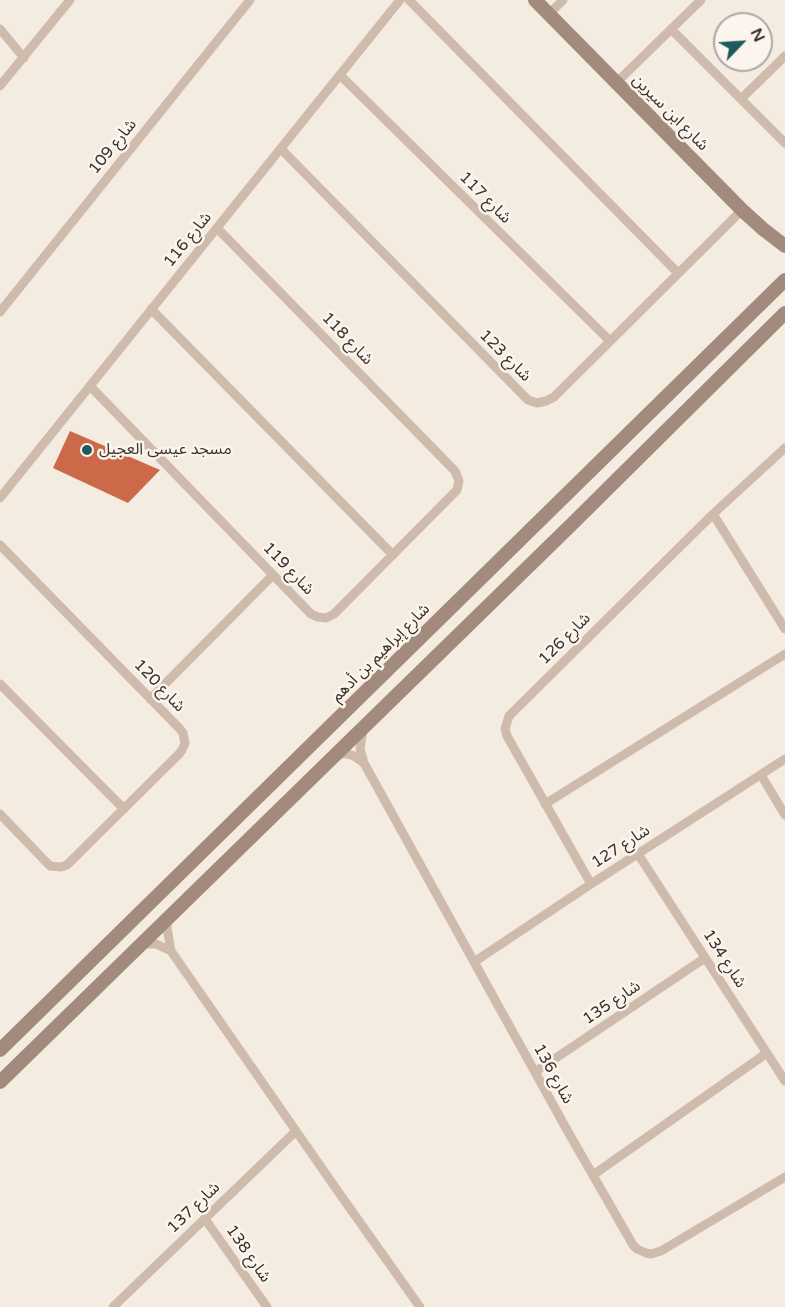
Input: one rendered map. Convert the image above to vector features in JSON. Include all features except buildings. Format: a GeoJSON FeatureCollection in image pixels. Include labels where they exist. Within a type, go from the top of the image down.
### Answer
{"type":"FeatureCollection","features":[{"type":"Feature","properties":{"kind":"street"},"geometry":{"type":"LineString","coordinates":[[0,86],[70,0]]}},
{"type":"Feature","properties":{"kind":"street","name":"شارع 109"},"geometry":{"type":"LineString","coordinates":[[0,312],[250,0]]}},
{"type":"Feature","properties":{"kind":"street","name":"شارع 116"},"geometry":{"type":"LineString","coordinates":[[0,498],[400,0]]}},
{"type":"Feature","properties":{"kind":"street"},"geometry":{"type":"LineString","coordinates":[[409,0],[678,273]]}},
{"type":"Feature","properties":{"kind":"street","name":"شارع ابن سيرين"},"geometry":{"type":"LineString","coordinates":[[535,0],[742,210],[785,248]]}},
{"type":"Feature","properties":{"kind":"street"},"geometry":{"type":"LineString","coordinates":[[549,14],[563,0]]}},
{"type":"Feature","properties":{"kind":"street"},"geometry":{"type":"LineString","coordinates":[[617,82],[701,0]]}},
{"type":"Feature","properties":{"kind":"street"},"geometry":{"type":"LineString","coordinates":[[0,28],[24,58]]}},
{"type":"Feature","properties":{"kind":"street"},"geometry":{"type":"LineString","coordinates":[[671,29],[785,143]]}},
{"type":"Feature","properties":{"kind":"street"},"geometry":{"type":"LineString","coordinates":[[741,99],[785,56]]}},
{"type":"Feature","properties":{"kind":"street","name":"شارع 117"},"geometry":{"type":"LineString","coordinates":[[340,75],[610,341]]}},
{"type":"Feature","properties":{"kind":"street","name":"شارع 123"},"geometry":{"type":"LineString","coordinates":[[281,149],[528,400],[541,402],[554,397],[742,210]]}},
{"type":"Feature","properties":{"kind":"street","name":"شارع 118"},"geometry":{"type":"LineString","coordinates":[[217,228],[455,471]]}},
{"type":"Feature","properties":{"kind":"street","name":"شارع إبراهيم بن أدهم"},"geometry":{"type":"LineString","coordinates":[[0,1050],[785,279]]}},
{"type":"Feature","properties":{"kind":"street"},"geometry":{"type":"LineString","coordinates":[[151,309],[393,555]]}},
{"type":"Feature","properties":{"kind":"street"},"geometry":{"type":"LineString","coordinates":[[0,1082],[785,313]]}},
{"type":"Feature","properties":{"kind":"street","name":"شارع 119"},"geometry":{"type":"LineString","coordinates":[[90,386],[311,614],[318,617],[326,618],[334,614],[456,490],[459,481],[455,471]]}},
{"type":"Feature","properties":{"kind":"street","name":"شارع 126"},"geometry":{"type":"LineString","coordinates":[[591,884],[507,736],[505,729],[509,716],[713,514],[785,448]]}},
{"type":"Feature","properties":{"kind":"street"},"geometry":{"type":"LineString","coordinates":[[578,482],[579,489],[584,496],[597,499]]}},
{"type":"Feature","properties":{"kind":"street"},"geometry":{"type":"LineString","coordinates":[[552,507],[566,508],[571,514],[571,525]]}},
{"type":"Feature","properties":{"kind":"street"},"geometry":{"type":"LineString","coordinates":[[713,514],[785,629]]}},
{"type":"Feature","properties":{"kind":"street","name":"شارع 120"},"geometry":{"type":"LineString","coordinates":[[0,545],[183,733],[185,738],[184,747],[179,754],[67,865],[50,866],[0,814]]}},
{"type":"Feature","properties":{"kind":"street"},"geometry":{"type":"LineString","coordinates":[[150,699],[273,575]]}},
{"type":"Feature","properties":{"kind":"street"},"geometry":{"type":"LineString","coordinates":[[545,804],[785,654]]}},
{"type":"Feature","properties":{"kind":"street"},"geometry":{"type":"LineString","coordinates":[[0,684],[124,809]]}},
{"type":"Feature","properties":{"kind":"street","name":"شارع 136"},"geometry":{"type":"LineString","coordinates":[[363,727],[360,749],[364,763],[633,1245],[641,1252],[651,1254],[661,1251],[785,1177]]}},
{"type":"Feature","properties":{"kind":"street"},"geometry":{"type":"LineString","coordinates":[[336,754],[348,754],[364,763]]}},
{"type":"Feature","properties":{"kind":"street","name":"شارع 127"},"geometry":{"type":"LineString","coordinates":[[474,962],[785,759]]}},
{"type":"Feature","properties":{"kind":"street"},"geometry":{"type":"LineString","coordinates":[[761,775],[785,815]]}},
{"type":"Feature","properties":{"kind":"street","name":"شارع 134"},"geometry":{"type":"LineString","coordinates":[[638,854],[767,1053],[783,1074]]}},
{"type":"Feature","properties":{"kind":"street"},"geometry":{"type":"LineString","coordinates":[[168,917],[168,940],[171,951],[420,1307]]}},
{"type":"Feature","properties":{"kind":"street"},"geometry":{"type":"LineString","coordinates":[[141,944],[156,944],[171,951]]}},
{"type":"Feature","properties":{"kind":"street","name":"شارع 135"},"geometry":{"type":"LineString","coordinates":[[535,1072],[705,958]]}},
{"type":"Feature","properties":{"kind":"street"},"geometry":{"type":"LineString","coordinates":[[593,1175],[767,1053]]}},
{"type":"Feature","properties":{"kind":"street","name":"شارع 137"},"geometry":{"type":"LineString","coordinates":[[113,1307],[296,1131]]}},
{"type":"Feature","properties":{"kind":"street","name":"شارع 138"},"geometry":{"type":"LineString","coordinates":[[205,1219],[267,1307]]}},
{"type":"Feature","properties":{"kind":"place","name":"مسجد عيسى العجيل"},"geometry":{"type":"Point","coordinates":[87,450]}}]}
